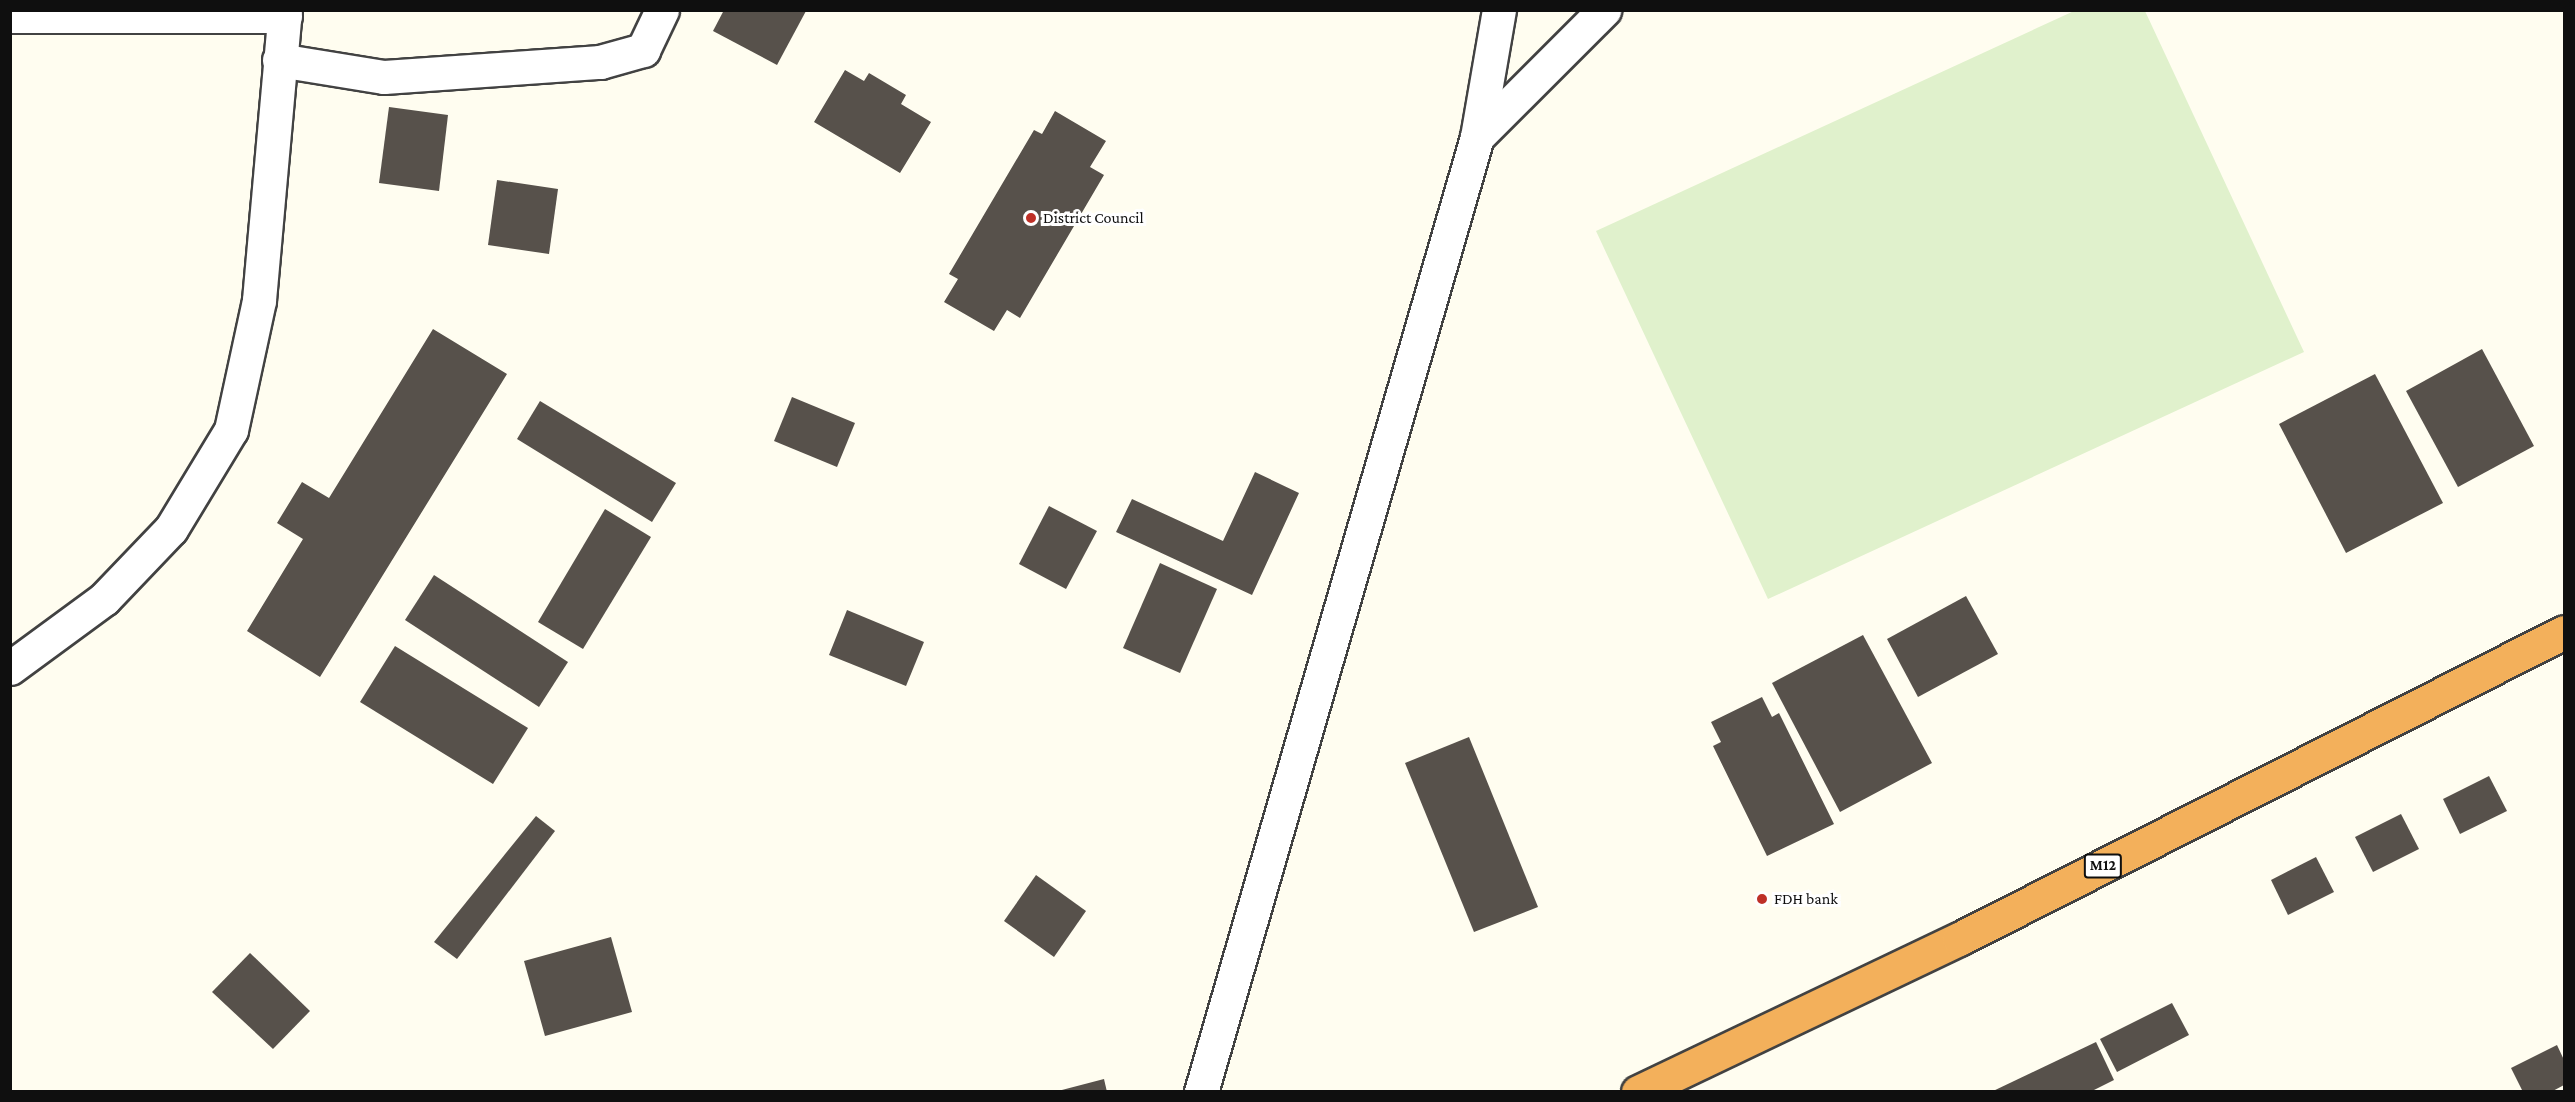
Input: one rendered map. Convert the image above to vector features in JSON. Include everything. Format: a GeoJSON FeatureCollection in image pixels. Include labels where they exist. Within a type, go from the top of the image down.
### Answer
{"type":"FeatureCollection","features":[{"type":"Feature","properties":{"kind":"highway","name":"M12"},"geometry":{"type":"LineString","coordinates":[[1638,1092],[1959,939],[2565,632]]}},
{"type":"Feature","properties":{"kind":"street"},"geometry":{"type":"LineString","coordinates":[[279,60],[384,77],[600,62],[644,50],[662,10]]}},
{"type":"Feature","properties":{"kind":"street"},"geometry":{"type":"LineString","coordinates":[[1201,1092],[1477,138],[1498,10]]}},
{"type":"Feature","properties":{"kind":"street"},"geometry":{"type":"LineString","coordinates":[[1477,138],[1604,10]]}},
{"type":"Feature","properties":{"kind":"street"},"geometry":{"type":"LineString","coordinates":[[10,16],[285,13],[259,300],[231,430],[171,529],[104,599],[10,668]]}},
{"type":"Feature","properties":{"kind":"green space"},"geometry":{"type":"Polygon","coordinates":[[[2074,11],[2145,11],[2304,352],[1768,599],[1596,231],[2074,11]]]}},
{"type":"Feature","properties":{"kind":"building"},"geometry":{"type":"Polygon","coordinates":[[[724,10],[806,11],[777,65],[713,31],[724,10]]]}},
{"type":"Feature","properties":{"kind":"building"},"geometry":{"type":"Polygon","coordinates":[[[845,70],[864,81],[869,73],[906,95],[901,104],[931,122],[900,173],[814,122],[845,70]]]}},
{"type":"Feature","properties":{"kind":"building"},"geometry":{"type":"Polygon","coordinates":[[[389,107],[448,115],[439,191],[379,183],[389,107]]]}},
{"type":"Feature","properties":{"kind":"building","name":"District Council"},"geometry":{"type":"Polygon","coordinates":[[[1055,111],[1106,141],[1090,167],[1104,175],[1020,318],[1007,310],[994,331],[944,302],[958,279],[949,274],[1034,130],[1042,134],[1055,111]]]}},
{"type":"Feature","properties":{"kind":"building"},"geometry":{"type":"Polygon","coordinates":[[[497,180],[558,189],[549,254],[488,245],[497,180]]]}},
{"type":"Feature","properties":{"kind":"building"},"geometry":{"type":"Polygon","coordinates":[[[433,329],[507,374],[320,677],[247,631],[303,539],[277,523],[302,482],[329,498],[433,329]]]}},
{"type":"Feature","properties":{"kind":"building"},"geometry":{"type":"Polygon","coordinates":[[[2482,349],[2534,446],[2458,487],[2406,391],[2482,349]]]}},
{"type":"Feature","properties":{"kind":"building"},"geometry":{"type":"Polygon","coordinates":[[[2375,374],[2443,503],[2346,553],[2279,424],[2375,374]]]}},
{"type":"Feature","properties":{"kind":"building"},"geometry":{"type":"Polygon","coordinates":[[[792,397],[855,423],[837,467],[774,441],[792,397]]]}},
{"type":"Feature","properties":{"kind":"building"},"geometry":{"type":"Polygon","coordinates":[[[540,401],[676,483],[652,522],[517,439],[540,401]]]}},
{"type":"Feature","properties":{"kind":"building"},"geometry":{"type":"Polygon","coordinates":[[[1255,472],[1299,493],[1252,595],[1116,532],[1132,499],[1223,541],[1255,472]]]}},
{"type":"Feature","properties":{"kind":"building"},"geometry":{"type":"Polygon","coordinates":[[[1049,506],[1097,531],[1066,589],[1019,564],[1049,506]]]}},
{"type":"Feature","properties":{"kind":"building"},"geometry":{"type":"Polygon","coordinates":[[[605,509],[651,537],[583,649],[538,622],[605,509]]]}},
{"type":"Feature","properties":{"kind":"building"},"geometry":{"type":"Polygon","coordinates":[[[1160,563],[1217,589],[1180,673],[1123,648],[1160,563]]]}},
{"type":"Feature","properties":{"kind":"building"},"geometry":{"type":"Polygon","coordinates":[[[434,575],[568,662],[539,707],[405,620],[434,575]]]}},
{"type":"Feature","properties":{"kind":"building"},"geometry":{"type":"Polygon","coordinates":[[[1966,596],[1998,654],[1918,697],[1887,639],[1966,596]]]}},
{"type":"Feature","properties":{"kind":"building"},"geometry":{"type":"Polygon","coordinates":[[[847,610],[924,642],[906,686],[829,655],[847,610]]]}},
{"type":"Feature","properties":{"kind":"building"},"geometry":{"type":"Polygon","coordinates":[[[1863,635],[1932,763],[1840,812],[1772,683],[1863,635]]]}},
{"type":"Feature","properties":{"kind":"building"},"geometry":{"type":"Polygon","coordinates":[[[395,646],[528,728],[493,784],[360,702],[395,646]]]}},
{"type":"Feature","properties":{"kind":"building"},"geometry":{"type":"Polygon","coordinates":[[[1762,697],[1772,717],[1779,713],[1834,824],[1767,856],[1713,746],[1721,742],[1711,722],[1762,697]]]}},
{"type":"Feature","properties":{"kind":"building"},"geometry":{"type":"Polygon","coordinates":[[[1469,737],[1538,907],[1474,932],[1405,763],[1469,737]]]}},
{"type":"Feature","properties":{"kind":"building"},"geometry":{"type":"Polygon","coordinates":[[[2489,776],[2507,811],[2460,834],[2443,799],[2489,776]]]}},
{"type":"Feature","properties":{"kind":"building"},"geometry":{"type":"Polygon","coordinates":[[[2401,814],[2419,849],[2373,872],[2355,837],[2401,814]]]}},
{"type":"Feature","properties":{"kind":"building"},"geometry":{"type":"Polygon","coordinates":[[[536,816],[555,831],[457,959],[434,942],[536,816]]]}},
{"type":"Feature","properties":{"kind":"building"},"geometry":{"type":"Polygon","coordinates":[[[2316,857],[2334,892],[2288,915],[2271,880],[2316,857]]]}},
{"type":"Feature","properties":{"kind":"building"},"geometry":{"type":"Polygon","coordinates":[[[1036,875],[1086,911],[1054,957],[1004,921],[1036,875]]]}},
{"type":"Feature","properties":{"kind":"building"},"geometry":{"type":"Polygon","coordinates":[[[611,937],[632,1012],[545,1036],[524,961],[611,937]]]}},
{"type":"Feature","properties":{"kind":"building"},"geometry":{"type":"Polygon","coordinates":[[[250,953],[310,1011],[273,1049],[212,992],[250,953]]]}},
{"type":"Feature","properties":{"kind":"building"},"geometry":{"type":"Polygon","coordinates":[[[2172,1003],[2189,1035],[2117,1072],[2100,1039],[2172,1003]]]}},
{"type":"Feature","properties":{"kind":"building"},"geometry":{"type":"Polygon","coordinates":[[[2096,1042],[2114,1080],[2090,1092],[1991,1092],[2096,1042]]]}},
{"type":"Feature","properties":{"kind":"building"},"geometry":{"type":"Polygon","coordinates":[[[2557,1045],[2564,1060],[2564,1085],[2551,1092],[2523,1092],[2511,1068],[2557,1045]]]}},
{"type":"Feature","properties":{"kind":"building"},"geometry":{"type":"Polygon","coordinates":[[[1104,1079],[1107,1092],[1058,1092],[1058,1091],[1104,1079]]]}},
{"type":"Feature","properties":{"kind":"place","name":"District Council"},"geometry":{"type":"Point","coordinates":[1031,218]}},
{"type":"Feature","properties":{"kind":"place","name":"FDH bank"},"geometry":{"type":"Point","coordinates":[1762,899]}}]}
